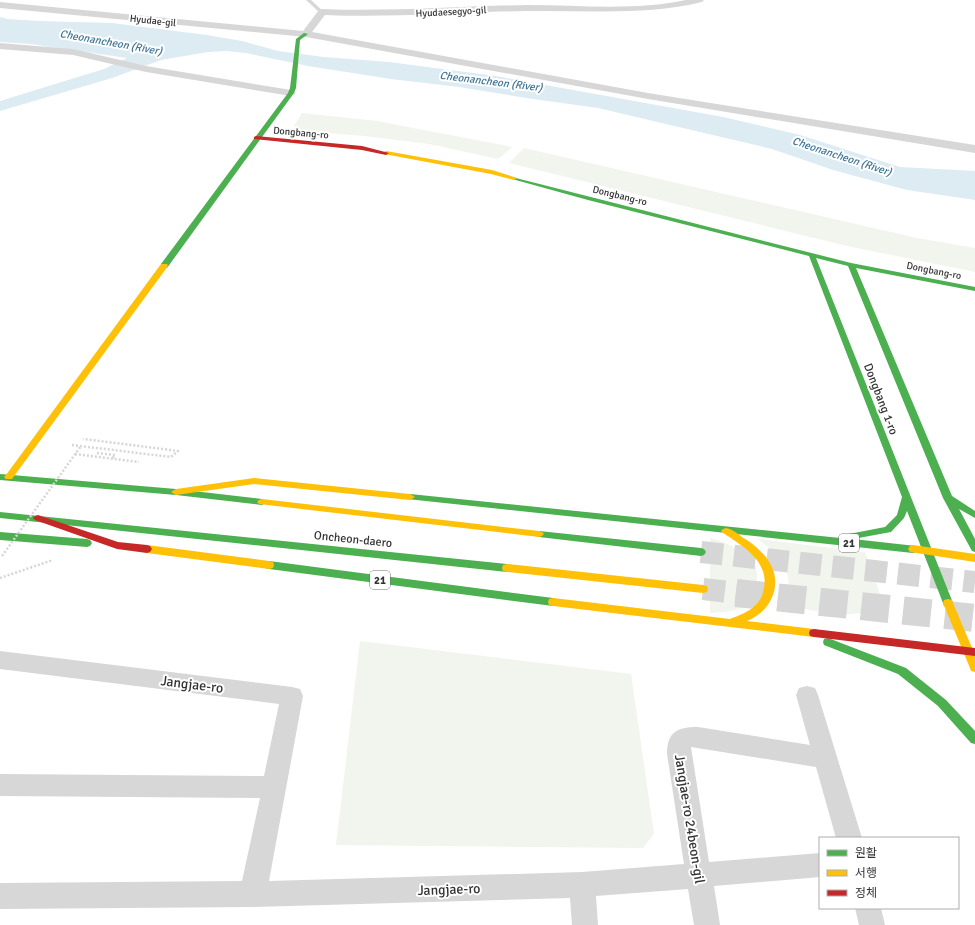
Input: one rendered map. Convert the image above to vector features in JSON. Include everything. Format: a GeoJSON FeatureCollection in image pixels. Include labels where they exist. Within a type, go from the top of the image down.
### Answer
{"type":"FeatureCollection","features":[{"type":"Feature","properties":{"kind":"main road"},"geometry":{"type":"LineString","coordinates":[[5,477],[292,91],[302,36]]}},
{"type":"Feature","properties":{"kind":"main road","name":"Dongbang-ro"},"geometry":{"type":"LineString","coordinates":[[256,138],[362,148],[492,172],[590,199],[851,266],[975,289]]}},
{"type":"Feature","properties":{"kind":"main road","name":"Dongbang 1-ro"},"geometry":{"type":"LineString","coordinates":[[812,256],[927,551],[971,651],[975,668]]}},
{"type":"Feature","properties":{"kind":"main road","name":"Dongbang 1-ro"},"geometry":{"type":"LineString","coordinates":[[851,266],[948,498],[975,548]]}},
{"type":"Feature","properties":{"kind":"main road","name":"21"},"geometry":{"type":"LineString","coordinates":[[5,477],[176,492],[701,552]]}},
{"type":"Feature","properties":{"kind":"main road","name":"21"},"geometry":{"type":"LineString","coordinates":[[176,492],[254,480],[724,529],[927,551],[975,558]]}},
{"type":"Feature","properties":{"kind":"main road"},"geometry":{"type":"LineString","coordinates":[[790,537],[847,537],[888,530],[901,516],[906,497]]}},
{"type":"Feature","properties":{"kind":"main road"},"geometry":{"type":"LineString","coordinates":[[948,498],[975,515]]}},
{"type":"Feature","properties":{"kind":"main road","name":"Oncheon-daero"},"geometry":{"type":"LineString","coordinates":[[0,515],[703,589]]}},
{"type":"Feature","properties":{"kind":"main road","name":"21"},"geometry":{"type":"LineString","coordinates":[[38,518],[117,545],[727,624],[787,629],[971,651]]}},
{"type":"Feature","properties":{"kind":"main road"},"geometry":{"type":"LineString","coordinates":[[724,529],[760,555],[769,568],[773,586],[764,606],[754,614],[727,624]]}},
{"type":"Feature","properties":{"kind":"main road"},"geometry":{"type":"LineString","coordinates":[[0,536],[117,545]]}},
{"type":"Feature","properties":{"kind":"main road"},"geometry":{"type":"LineString","coordinates":[[787,629],[844,647],[902,672],[942,702],[975,739]]}},
{"type":"Feature","properties":{"kind":"street","name":"Hyudaesegyo-gil"},"geometry":{"type":"LineString","coordinates":[[322,12],[385,14],[528,8],[651,8],[679,5],[699,0]]}},
{"type":"Feature","properties":{"kind":"street","name":"Hyudae-gil"},"geometry":{"type":"LineString","coordinates":[[0,5],[302,36],[648,96],[975,149]]}},
{"type":"Feature","properties":{"kind":"street"},"geometry":{"type":"LineString","coordinates":[[302,36],[322,12]]}},
{"type":"Feature","properties":{"kind":"street"},"geometry":{"type":"LineString","coordinates":[[0,46],[73,52],[118,61],[146,69],[292,91]]}},
{"type":"Feature","properties":{"kind":"street","name":"Jangjae-ro"},"geometry":{"type":"LineString","coordinates":[[0,660],[292,696],[253,894]]}},
{"type":"Feature","properties":{"kind":"street"},"geometry":{"type":"LineString","coordinates":[[807,696],[849,837]]}},
{"type":"Feature","properties":{"kind":"street","name":"Jangjae-ro 24beon-gil"},"geometry":{"type":"LineString","coordinates":[[707,925],[679,754],[679,743],[686,737],[698,737],[826,758]]}},
{"type":"Feature","properties":{"kind":"street"},"geometry":{"type":"LineString","coordinates":[[0,785],[273,787]]}},
{"type":"Feature","properties":{"kind":"street","name":"Jangjae-ro"},"geometry":{"type":"LineString","coordinates":[[0,896],[253,894],[582,885],[819,865]]}},
{"type":"Feature","properties":{"kind":"street"},"geometry":{"type":"LineString","coordinates":[[582,885],[585,925]]}},
{"type":"Feature","properties":{"kind":"street"},"geometry":{"type":"LineString","coordinates":[[868,909],[872,925]]}},
{"type":"Feature","properties":{"kind":"lane"},"geometry":{"type":"LineString","coordinates":[[308,0],[322,12]]}},
{"type":"Feature","properties":{"kind":"path"},"geometry":{"type":"LineString","coordinates":[[72,444],[171,457],[175,456],[178,451],[83,439]]}},
{"type":"Feature","properties":{"kind":"path"},"geometry":{"type":"LineString","coordinates":[[0,559],[81,446]]}},
{"type":"Feature","properties":{"kind":"path"},"geometry":{"type":"LineString","coordinates":[[97,453],[115,455],[112,459]]}},
{"type":"Feature","properties":{"kind":"path"},"geometry":{"type":"LineString","coordinates":[[75,454],[139,462]]}},
{"type":"Feature","properties":{"kind":"path"},"geometry":{"type":"LineString","coordinates":[[5,552],[13,553]]}},
{"type":"Feature","properties":{"kind":"path"},"geometry":{"type":"LineString","coordinates":[[0,578],[50,561],[52,558],[44,556]]}},
{"type":"Feature","properties":{"kind":"shaded area"},"geometry":{"type":"Polygon","coordinates":[[[302,113],[377,121],[512,147],[498,159],[429,144],[365,136],[302,131],[294,126],[302,113]]]}},
{"type":"Feature","properties":{"kind":"shaded area"},"geometry":{"type":"Polygon","coordinates":[[[524,148],[917,238],[975,248],[975,272],[847,246],[509,163],[524,148]]]}},
{"type":"Feature","properties":{"kind":"shaded area"},"geometry":{"type":"Polygon","coordinates":[[[710,538],[721,541],[739,550],[753,561],[756,568],[757,593],[753,600],[736,610],[710,613],[710,538]]]}},
{"type":"Feature","properties":{"kind":"shaded area"},"geometry":{"type":"Polygon","coordinates":[[[757,539],[865,552],[886,611],[840,615],[780,605],[786,596],[788,587],[788,577],[785,568],[773,552],[757,539]]]}},
{"type":"Feature","properties":{"kind":"shaded area"},"geometry":{"type":"Polygon","coordinates":[[[360,641],[631,674],[654,834],[643,848],[336,845],[360,641]]]}},
{"type":"Feature","properties":{"kind":"water","name":"Cheonancheon (River)"},"geometry":{"type":"Polygon","coordinates":[[[0,17],[7,19],[39,21],[112,23],[207,35],[242,41],[278,51],[324,57],[389,62],[496,76],[723,117],[800,135],[900,167],[975,171],[975,200],[907,190],[833,170],[772,149],[598,108],[459,87],[391,79],[308,66],[246,53],[226,51],[208,52],[161,60],[112,78],[0,111],[0,101],[104,69],[127,58],[31,44],[0,42],[0,17]]]}},
{"type":"Feature","properties":{"kind":"tunnel"},"geometry":{"type":"LineString","coordinates":[[701,552],[975,582]]}},
{"type":"Feature","properties":{"kind":"tunnel"},"geometry":{"type":"LineString","coordinates":[[703,589],[746,594]]}},
{"type":"Feature","properties":{"kind":"tunnel"},"geometry":{"type":"LineString","coordinates":[[736,593],[975,618]]}},
{"type":"Feature","properties":{"kind":"traffic: fast"},"geometry":{"type":"LineString","coordinates":[[164,266],[291,93],[293,88],[298,39],[306,34]]}},
{"type":"Feature","properties":{"kind":"traffic: fast"},"geometry":{"type":"LineString","coordinates":[[514,178],[590,199],[851,265],[975,289]]}},
{"type":"Feature","properties":{"kind":"traffic: fast"},"geometry":{"type":"LineString","coordinates":[[812,256],[948,603]]}},
{"type":"Feature","properties":{"kind":"traffic: fast"},"geometry":{"type":"LineString","coordinates":[[851,265],[948,498],[975,548]]}},
{"type":"Feature","properties":{"kind":"traffic: fast"},"geometry":{"type":"LineString","coordinates":[[0,477],[176,492],[262,502]]}},
{"type":"Feature","properties":{"kind":"traffic: fast"},"geometry":{"type":"LineString","coordinates":[[410,497],[913,549]]}},
{"type":"Feature","properties":{"kind":"traffic: fast"},"geometry":{"type":"LineString","coordinates":[[852,536],[888,530],[901,516],[906,497]]}},
{"type":"Feature","properties":{"kind":"traffic: fast"},"geometry":{"type":"LineString","coordinates":[[948,498],[975,515]]}},
{"type":"Feature","properties":{"kind":"traffic: fast"},"geometry":{"type":"LineString","coordinates":[[0,515],[507,568]]}},
{"type":"Feature","properties":{"kind":"traffic: fast"},"geometry":{"type":"LineString","coordinates":[[539,534],[701,552]]}},
{"type":"Feature","properties":{"kind":"traffic: fast"},"geometry":{"type":"LineString","coordinates":[[0,536],[87,543]]}},
{"type":"Feature","properties":{"kind":"traffic: fast"},"geometry":{"type":"LineString","coordinates":[[269,565],[553,602]]}},
{"type":"Feature","properties":{"kind":"traffic: fast"},"geometry":{"type":"LineString","coordinates":[[828,642],[902,671],[942,703],[975,739]]}},
{"type":"Feature","properties":{"kind":"traffic: slow"},"geometry":{"type":"LineString","coordinates":[[386,153],[492,172],[514,178]]}},
{"type":"Feature","properties":{"kind":"traffic: slow"},"geometry":{"type":"LineString","coordinates":[[9,477],[164,266]]}},
{"type":"Feature","properties":{"kind":"traffic: slow"},"geometry":{"type":"LineString","coordinates":[[176,492],[254,481],[410,497]]}},
{"type":"Feature","properties":{"kind":"traffic: slow"},"geometry":{"type":"LineString","coordinates":[[262,502],[539,534]]}},
{"type":"Feature","properties":{"kind":"traffic: slow"},"geometry":{"type":"LineString","coordinates":[[726,531],[759,555],[765,563],[771,581],[767,598],[761,608],[750,615],[730,623]]}},
{"type":"Feature","properties":{"kind":"traffic: slow"},"geometry":{"type":"LineString","coordinates":[[147,549],[269,565]]}},
{"type":"Feature","properties":{"kind":"traffic: slow"},"geometry":{"type":"LineString","coordinates":[[913,549],[975,558]]}},
{"type":"Feature","properties":{"kind":"traffic: slow"},"geometry":{"type":"LineString","coordinates":[[507,568],[703,589]]}},
{"type":"Feature","properties":{"kind":"traffic: slow"},"geometry":{"type":"LineString","coordinates":[[553,602],[814,633]]}},
{"type":"Feature","properties":{"kind":"traffic: slow"},"geometry":{"type":"LineString","coordinates":[[948,603],[975,668]]}},
{"type":"Feature","properties":{"kind":"traffic: jam"},"geometry":{"type":"LineString","coordinates":[[256,138],[362,148],[386,153]]}},
{"type":"Feature","properties":{"kind":"traffic: jam"},"geometry":{"type":"LineString","coordinates":[[38,518],[117,545],[147,549]]}},
{"type":"Feature","properties":{"kind":"traffic: jam"},"geometry":{"type":"LineString","coordinates":[[814,633],[975,652]]}}]}
